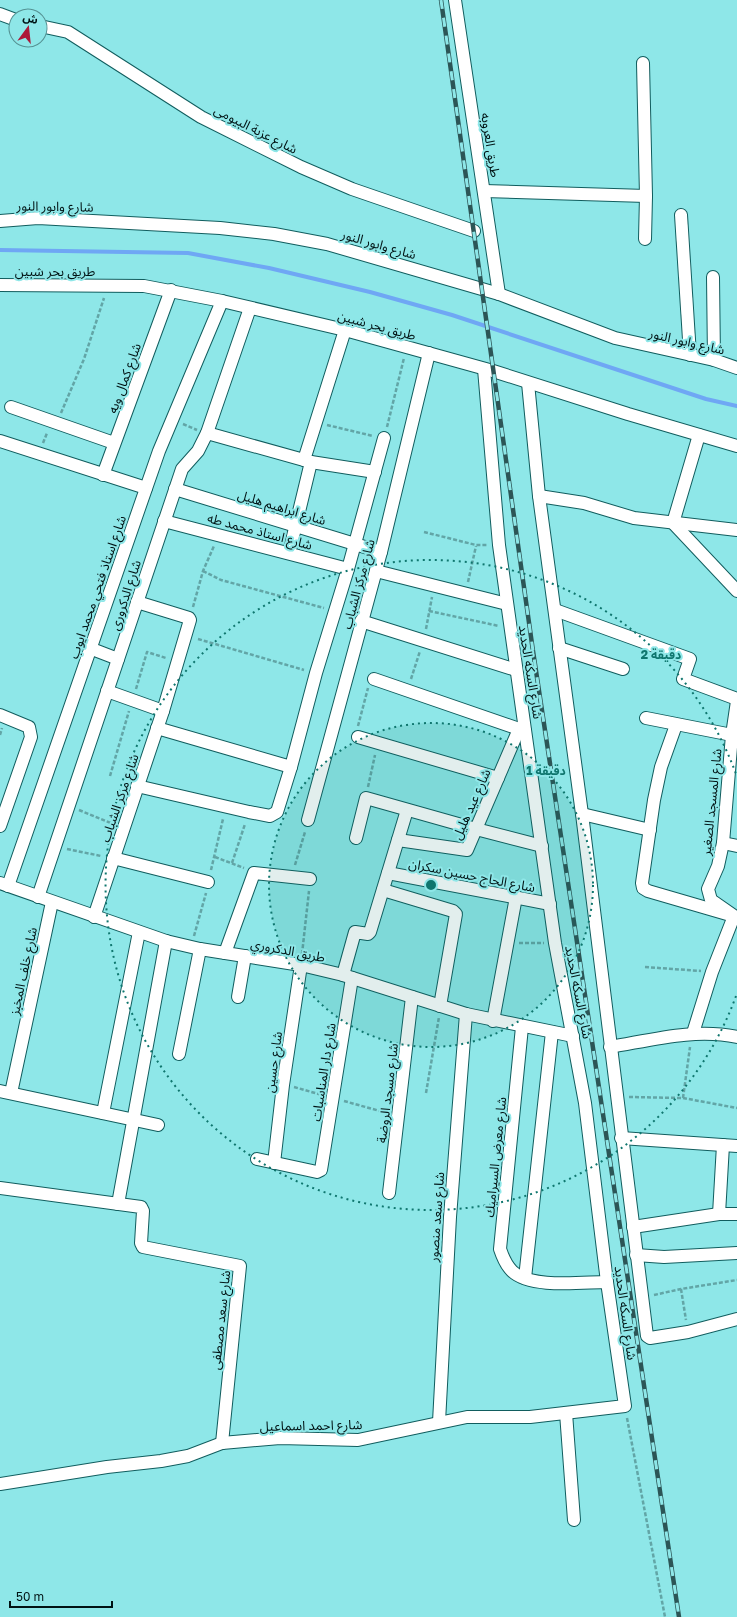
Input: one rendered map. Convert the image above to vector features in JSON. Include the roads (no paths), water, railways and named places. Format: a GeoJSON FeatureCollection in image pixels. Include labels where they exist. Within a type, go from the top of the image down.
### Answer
{"type":"FeatureCollection","features":[{"type":"Feature","properties":{"kind":"street","name":"طريق العروبه"},"geometry":{"type":"LineString","coordinates":[[455,0],[499,294]]}},
{"type":"Feature","properties":{"kind":"street","name":"شارع عزبة البيومى"},"geometry":{"type":"LineString","coordinates":[[48,28],[68,32],[201,117],[286,160],[352,189],[474,231]]}},
{"type":"Feature","properties":{"kind":"street"},"geometry":{"type":"LineString","coordinates":[[643,63],[646,196],[645,239]]}},
{"type":"Feature","properties":{"kind":"street"},"geometry":{"type":"LineString","coordinates":[[484,191],[646,196]]}},
{"type":"Feature","properties":{"kind":"street"},"geometry":{"type":"LineString","coordinates":[[681,215],[690,355]]}},
{"type":"Feature","properties":{"kind":"street","name":"شارع وابور النور"},"geometry":{"type":"LineString","coordinates":[[0,221],[17,219],[45,219],[220,228],[274,234],[327,244],[499,294],[615,338],[714,360],[737,368]]}},
{"type":"Feature","properties":{"kind":"street"},"geometry":{"type":"LineString","coordinates":[[713,277],[714,360]]}},
{"type":"Feature","properties":{"kind":"street","name":"طريق بحر شبين"},"geometry":{"type":"LineString","coordinates":[[0,285],[109,284],[144,286],[222,301],[345,330],[407,347],[737,446]]}},
{"type":"Feature","properties":{"kind":"street","name":"شارع كمال ويه"},"geometry":{"type":"LineString","coordinates":[[103,475],[171,290]]}},
{"type":"Feature","properties":{"kind":"street","name":"شارع استاذ فتحي محمد ايوب"},"geometry":{"type":"LineString","coordinates":[[2,886],[92,649],[146,488],[171,419],[222,301]]}},
{"type":"Feature","properties":{"kind":"street","name":"شارع الدكرورى"},"geometry":{"type":"LineString","coordinates":[[38,897],[183,466],[198,451],[207,433],[250,308]]}},
{"type":"Feature","properties":{"kind":"street"},"geometry":{"type":"LineString","coordinates":[[289,553],[317,423],[345,330]]}},
{"type":"Feature","properties":{"kind":"street","name":"شارع مركز الشباب"},"geometry":{"type":"LineString","coordinates":[[308,820],[381,552],[429,354]]}},
{"type":"Feature","properties":{"kind":"street","name":"شارع السكه الحديد"},"geometry":{"type":"LineString","coordinates":[[484,369],[498,545],[511,629],[522,730],[542,846],[555,943],[585,1103],[607,1282],[625,1406]]}},
{"type":"Feature","properties":{"kind":"street","name":"شارع السكه الحديد"},"geometry":{"type":"LineString","coordinates":[[528,383],[539,496],[582,814],[616,1098],[647,1336],[650,1338],[688,1332],[737,1319]]}},
{"type":"Feature","properties":{"kind":"street"},"geometry":{"type":"LineString","coordinates":[[11,407],[114,443]]}},
{"type":"Feature","properties":{"kind":"street"},"geometry":{"type":"LineString","coordinates":[[207,433],[308,461],[375,472]]}},
{"type":"Feature","properties":{"kind":"street"},"geometry":{"type":"LineString","coordinates":[[673,523],[698,435]]}},
{"type":"Feature","properties":{"kind":"street"},"geometry":{"type":"LineString","coordinates":[[137,786],[270,816],[277,812],[291,767],[316,673],[336,611],[384,438]]}},
{"type":"Feature","properties":{"kind":"street"},"geometry":{"type":"LineString","coordinates":[[0,441],[146,488]]}},
{"type":"Feature","properties":{"kind":"street","name":"شارع ابراهيم هليل"},"geometry":{"type":"LineString","coordinates":[[175,489],[381,552]]}},
{"type":"Feature","properties":{"kind":"street"},"geometry":{"type":"LineString","coordinates":[[539,496],[584,503],[634,518],[737,530]]}},
{"type":"Feature","properties":{"kind":"street","name":"شارع استاذ محمد طه"},"geometry":{"type":"LineString","coordinates":[[164,521],[348,569]]}},
{"type":"Feature","properties":{"kind":"street"},"geometry":{"type":"LineString","coordinates":[[673,523],[737,592]]}},
{"type":"Feature","properties":{"kind":"street"},"geometry":{"type":"LineString","coordinates":[[376,571],[507,604]]}},
{"type":"Feature","properties":{"kind":"street","name":"شارع مركز الشباب"},"geometry":{"type":"LineString","coordinates":[[94,917],[137,786],[158,728],[190,619],[137,602]]}},
{"type":"Feature","properties":{"kind":"street"},"geometry":{"type":"LineString","coordinates":[[555,610],[690,659],[683,679],[737,700]]}},
{"type":"Feature","properties":{"kind":"street"},"geometry":{"type":"LineString","coordinates":[[361,621],[516,670]]}},
{"type":"Feature","properties":{"kind":"street"},"geometry":{"type":"LineString","coordinates":[[559,648],[623,669]]}},
{"type":"Feature","properties":{"kind":"street"},"geometry":{"type":"LineString","coordinates":[[92,649],[118,659]]}},
{"type":"Feature","properties":{"kind":"street"},"geometry":{"type":"LineString","coordinates":[[374,679],[522,730]]}},
{"type":"Feature","properties":{"kind":"street"},"geometry":{"type":"LineString","coordinates":[[107,691],[163,711]]}},
{"type":"Feature","properties":{"kind":"street","name":"شارع المسجد الصغير"},"geometry":{"type":"LineString","coordinates":[[736,917],[711,900],[709,895],[710,884],[718,866],[723,843],[732,736],[737,700]]}},
{"type":"Feature","properties":{"kind":"street"},"geometry":{"type":"LineString","coordinates":[[0,826],[31,737],[30,728],[3,717]]}},
{"type":"Feature","properties":{"kind":"street"},"geometry":{"type":"LineString","coordinates":[[646,718],[732,736]]}},
{"type":"Feature","properties":{"kind":"street"},"geometry":{"type":"LineString","coordinates":[[676,725],[661,768],[642,883],[643,888],[648,891],[736,917],[712,972],[693,1033]]}},
{"type":"Feature","properties":{"kind":"street"},"geometry":{"type":"LineString","coordinates":[[158,728],[291,767]]}},
{"type":"Feature","properties":{"kind":"street","name":"شارع عيد هليل"},"geometry":{"type":"LineString","coordinates":[[398,840],[466,850],[498,778],[522,730]]}},
{"type":"Feature","properties":{"kind":"street"},"geometry":{"type":"LineString","coordinates":[[358,737],[498,778]]}},
{"type":"Feature","properties":{"kind":"street"},"geometry":{"type":"LineString","coordinates":[[356,838],[366,798],[542,846]]}},
{"type":"Feature","properties":{"kind":"street"},"geometry":{"type":"LineString","coordinates":[[407,810],[383,890],[453,911],[456,914],[440,1006]]}},
{"type":"Feature","properties":{"kind":"street"},"geometry":{"type":"LineString","coordinates":[[582,814],[650,830]]}},
{"type":"Feature","properties":{"kind":"street"},"geometry":{"type":"LineString","coordinates":[[723,843],[737,846]]}},
{"type":"Feature","properties":{"kind":"street"},"geometry":{"type":"LineString","coordinates":[[113,858],[208,882]]}},
{"type":"Feature","properties":{"kind":"street"},"geometry":{"type":"LineString","coordinates":[[225,953],[254,873],[310,879]]}},
{"type":"Feature","properties":{"kind":"street","name":"شارع الحاج حسين سكران"},"geometry":{"type":"LineString","coordinates":[[388,873],[550,904]]}},
{"type":"Feature","properties":{"kind":"street","name":"طريق الدكروري"},"geometry":{"type":"LineString","coordinates":[[2,886],[166,941],[196,948],[301,965],[412,996],[466,1014],[522,1027],[573,1036]]}},
{"type":"Feature","properties":{"kind":"street","name":"شارع دار المناسبات"},"geometry":{"type":"LineString","coordinates":[[274,1163],[317,1172],[320,1170],[334,1098],[347,977],[354,933],[356,931],[370,932],[383,890]]}},
{"type":"Feature","properties":{"kind":"street"},"geometry":{"type":"LineString","coordinates":[[494,1021],[506,943],[516,897]]}},
{"type":"Feature","properties":{"kind":"street","name":"شارع خلف المخبز"},"geometry":{"type":"LineString","coordinates":[[6,1092],[52,902]]}},
{"type":"Feature","properties":{"kind":"street"},"geometry":{"type":"LineString","coordinates":[[102,1113],[139,932]]}},
{"type":"Feature","properties":{"kind":"street"},"geometry":{"type":"LineString","coordinates":[[118,1204],[132,1120],[166,941]]}},
{"type":"Feature","properties":{"kind":"street"},"geometry":{"type":"LineString","coordinates":[[179,1054],[196,948]]}},
{"type":"Feature","properties":{"kind":"street"},"geometry":{"type":"LineString","coordinates":[[238,997],[245,956]]}},
{"type":"Feature","properties":{"kind":"street","name":"شارع حسين"},"geometry":{"type":"LineString","coordinates":[[274,1163],[283,1085],[301,965]]}},
{"type":"Feature","properties":{"kind":"street","name":"شارع مسجد الروضة"},"geometry":{"type":"LineString","coordinates":[[389,1193],[412,996]]}},
{"type":"Feature","properties":{"kind":"street","name":"شارع سعد منصور"},"geometry":{"type":"LineString","coordinates":[[439,1422],[450,1218],[466,1014]]}},
{"type":"Feature","properties":{"kind":"street","name":"شارع معرض السيراميك"},"geometry":{"type":"LineString","coordinates":[[522,1027],[500,1249],[505,1262],[513,1272],[525,1278]]}},
{"type":"Feature","properties":{"kind":"street"},"geometry":{"type":"LineString","coordinates":[[552,1032],[525,1278],[545,1282],[607,1282]]}},
{"type":"Feature","properties":{"kind":"street"},"geometry":{"type":"LineString","coordinates":[[610,1047],[693,1033],[721,1034],[737,1037]]}},
{"type":"Feature","properties":{"kind":"street"},"geometry":{"type":"LineString","coordinates":[[6,1092],[158,1125]]}},
{"type":"Feature","properties":{"kind":"street"},"geometry":{"type":"LineString","coordinates":[[621,1138],[737,1146]]}},
{"type":"Feature","properties":{"kind":"street"},"geometry":{"type":"LineString","coordinates":[[719,1214],[723,1145]]}},
{"type":"Feature","properties":{"kind":"street"},"geometry":{"type":"LineString","coordinates":[[257,1159],[274,1163]]}},
{"type":"Feature","properties":{"kind":"street","name":"شارع سعد مصطفى"},"geometry":{"type":"LineString","coordinates":[[0,1188],[142,1208],[141,1244],[143,1247],[240,1266],[222,1443]]}},
{"type":"Feature","properties":{"kind":"street"},"geometry":{"type":"LineString","coordinates":[[633,1227],[719,1214],[737,1214]]}},
{"type":"Feature","properties":{"kind":"street"},"geometry":{"type":"LineString","coordinates":[[636,1255],[664,1257],[737,1253]]}},
{"type":"Feature","properties":{"kind":"street","name":"شارع احمد اسماعيل"},"geometry":{"type":"LineString","coordinates":[[0,1484],[107,1467],[161,1461],[188,1456],[222,1443],[280,1438],[358,1440],[467,1417],[530,1417],[625,1406]]}},
{"type":"Feature","properties":{"kind":"street"},"geometry":{"type":"LineString","coordinates":[[566,1413],[574,1520]]}},
{"type":"Feature","properties":{"kind":"waterway"},"geometry":{"type":"LineString","coordinates":[[0,250],[188,253],[269,268],[370,292],[452,315],[706,399],[737,406]]}},
{"type":"Feature","properties":{"kind":"railway"},"geometry":{"type":"LineString","coordinates":[[441,0],[533,651],[679,1617]]}}]}
